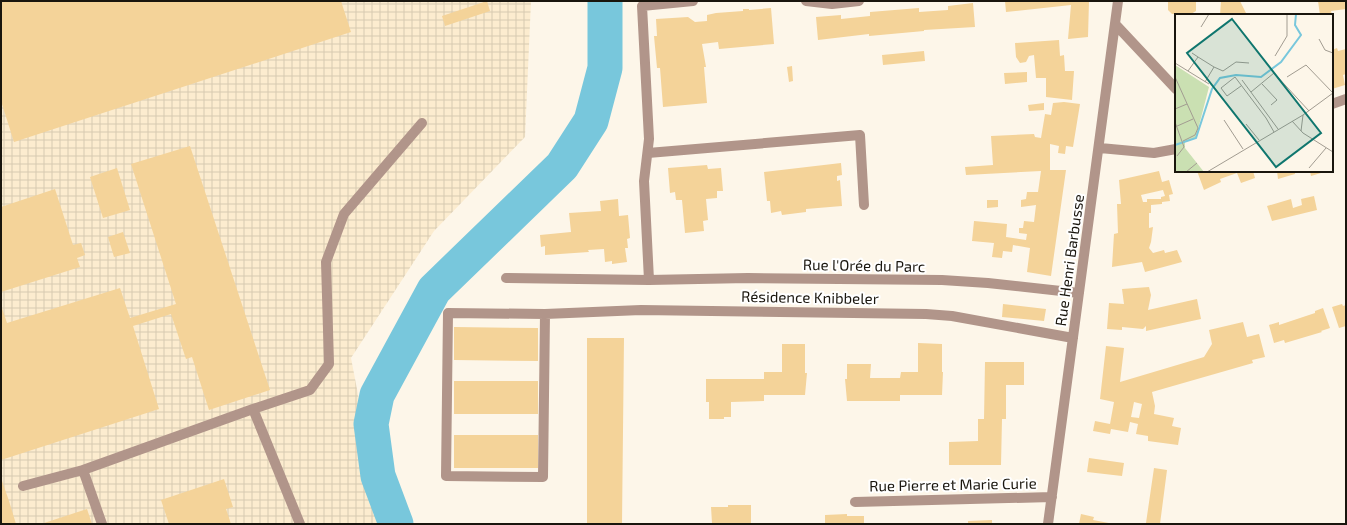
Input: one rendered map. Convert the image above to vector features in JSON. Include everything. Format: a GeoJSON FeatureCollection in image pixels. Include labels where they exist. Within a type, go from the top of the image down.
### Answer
{"type":"FeatureCollection","features":[{"type":"Feature","properties":{"kind":"street"},"geometry":{"type":"LineString","coordinates":[[649,280],[644,181],[649,139],[642,6],[693,1]]}},
{"type":"Feature","properties":{"kind":"street"},"geometry":{"type":"LineString","coordinates":[[806,1],[832,4],[859,1]]}},
{"type":"Feature","properties":{"kind":"street","name":"Rue Henri Barbusse"},"geometry":{"type":"LineString","coordinates":[[1048,524],[1100,148],[1118,1]]}},
{"type":"Feature","properties":{"kind":"street"},"geometry":{"type":"LineString","coordinates":[[1116,25],[1175,88]]}},
{"type":"Feature","properties":{"kind":"street"},"geometry":{"type":"LineString","coordinates":[[1333,104],[1346,99]]}},
{"type":"Feature","properties":{"kind":"street"},"geometry":{"type":"LineString","coordinates":[[23,486],[83,470],[310,390],[328,364],[326,262],[344,214],[422,123]]}},
{"type":"Feature","properties":{"kind":"street"},"geometry":{"type":"LineString","coordinates":[[648,153],[860,135],[864,205]]}},
{"type":"Feature","properties":{"kind":"street"},"geometry":{"type":"LineString","coordinates":[[1100,148],[1154,153],[1175,149]]}},
{"type":"Feature","properties":{"kind":"street","name":"Rue l'Orée du Parc"},"geometry":{"type":"LineString","coordinates":[[506,278],[649,280],[748,278],[942,280],[988,283],[1079,293]]}},
{"type":"Feature","properties":{"kind":"street","name":"Résidence Knibbeler"},"geometry":{"type":"LineString","coordinates":[[545,314],[543,477],[446,476],[448,313],[545,314],[641,310],[926,314],[952,316],[1073,338]]}},
{"type":"Feature","properties":{"kind":"street"},"geometry":{"type":"LineString","coordinates":[[253,409],[300,524]]}},
{"type":"Feature","properties":{"kind":"street"},"geometry":{"type":"LineString","coordinates":[[83,470],[102,524]]}},
{"type":"Feature","properties":{"kind":"street","name":"Rue Pierre et Marie Curie"},"geometry":{"type":"LineString","coordinates":[[855,502],[1052,497]]}},
{"type":"Feature","properties":{"kind":"shaded area"},"geometry":{"type":"Polygon","coordinates":[[[1,1],[531,1],[525,137],[434,231],[351,358],[383,524],[1,524],[1,1]]]}},
{"type":"Feature","properties":{"kind":"building"},"geometry":{"type":"Polygon","coordinates":[[[1,1],[341,1],[351,32],[14,142],[1,101],[1,1]]]}},
{"type":"Feature","properties":{"kind":"building"},"geometry":{"type":"Polygon","coordinates":[[[487,1],[490,11],[445,26],[442,16],[487,1]]]}},
{"type":"Feature","properties":{"kind":"building"},"geometry":{"type":"Polygon","coordinates":[[[1005,1],[1089,1],[1088,37],[1068,39],[1071,5],[1006,12],[1005,1]]]}},
{"type":"Feature","properties":{"kind":"building"},"geometry":{"type":"Polygon","coordinates":[[[1168,1],[1196,1],[1196,11],[1191,14],[1172,14],[1168,10],[1168,1]]]}},
{"type":"Feature","properties":{"kind":"building"},"geometry":{"type":"Polygon","coordinates":[[[1221,1],[1240,1],[1246,14],[1220,14],[1221,1]]]}},
{"type":"Feature","properties":{"kind":"building"},"geometry":{"type":"Polygon","coordinates":[[[1318,1],[1346,1],[1346,9],[1331,11],[1332,14],[1320,14],[1318,1]]]}},
{"type":"Feature","properties":{"kind":"building"},"geometry":{"type":"Polygon","coordinates":[[[973,3],[975,27],[924,30],[869,36],[869,34],[818,40],[816,17],[841,15],[841,19],[870,16],[870,12],[919,8],[919,12],[948,10],[948,6],[973,3]]]}},
{"type":"Feature","properties":{"kind":"building"},"geometry":{"type":"Polygon","coordinates":[[[771,8],[774,44],[719,49],[718,42],[702,44],[706,67],[704,67],[707,103],[663,107],[660,68],[657,68],[654,36],[657,36],[656,19],[688,17],[695,22],[707,21],[707,15],[716,13],[743,11],[743,9],[749,10],[771,8]]]}},
{"type":"Feature","properties":{"kind":"building"},"geometry":{"type":"Polygon","coordinates":[[[1059,40],[1060,56],[1064,55],[1065,71],[1074,71],[1072,100],[1046,97],[1046,78],[1036,78],[1034,55],[1029,56],[1026,62],[1020,63],[1016,57],[1015,43],[1059,40]]]}},
{"type":"Feature","properties":{"kind":"building"},"geometry":{"type":"Polygon","coordinates":[[[1337,48],[1338,51],[1346,49],[1346,74],[1343,75],[1345,85],[1333,89],[1333,50],[1337,48]]]}},
{"type":"Feature","properties":{"kind":"building"},"geometry":{"type":"Polygon","coordinates":[[[924,51],[925,61],[883,65],[882,55],[924,51]]]}},
{"type":"Feature","properties":{"kind":"building"},"geometry":{"type":"Polygon","coordinates":[[[792,66],[793,81],[789,82],[787,67],[792,66]]]}},
{"type":"Feature","properties":{"kind":"building"},"geometry":{"type":"Polygon","coordinates":[[[1027,72],[1027,82],[1005,84],[1004,73],[1027,72]]]}},
{"type":"Feature","properties":{"kind":"building"},"geometry":{"type":"Polygon","coordinates":[[[1064,102],[1080,104],[1073,147],[1066,146],[1065,154],[1058,153],[1059,146],[1050,144],[1050,170],[1066,170],[1051,276],[1027,272],[1030,248],[1013,245],[1012,252],[1003,251],[1002,258],[992,257],[994,243],[972,241],[974,221],[1007,224],[1006,237],[1026,240],[1027,234],[1019,233],[1019,228],[1023,228],[1024,221],[1034,222],[1036,205],[1021,207],[1021,200],[1026,199],[1027,192],[1038,192],[1041,171],[966,175],[965,167],[993,165],[991,136],[1034,134],[1035,137],[1041,138],[1045,114],[1051,115],[1053,103],[1064,102]]]}},
{"type":"Feature","properties":{"kind":"building"},"geometry":{"type":"Polygon","coordinates":[[[1044,103],[1044,110],[1029,111],[1028,105],[1044,103]]]}},
{"type":"Feature","properties":{"kind":"building"},"geometry":{"type":"Polygon","coordinates":[[[190,146],[270,390],[209,410],[192,357],[186,359],[171,314],[133,326],[159,409],[1,460],[1,305],[7,323],[120,288],[130,318],[176,304],[131,164],[190,146]]]}},
{"type":"Feature","properties":{"kind":"building"},"geometry":{"type":"Polygon","coordinates":[[[841,163],[842,175],[837,176],[837,181],[840,180],[842,206],[806,209],[806,212],[782,215],[781,211],[771,213],[770,201],[767,201],[764,172],[841,163]]]}},
{"type":"Feature","properties":{"kind":"building"},"geometry":{"type":"Polygon","coordinates":[[[707,165],[708,169],[721,168],[723,191],[717,191],[717,198],[706,199],[708,220],[703,221],[704,231],[685,233],[682,200],[676,200],[675,192],[670,193],[668,168],[707,165]]]}},
{"type":"Feature","properties":{"kind":"building"},"geometry":{"type":"Polygon","coordinates":[[[117,168],[130,210],[103,218],[90,177],[117,168]]]}},
{"type":"Feature","properties":{"kind":"building"},"geometry":{"type":"Polygon","coordinates":[[[1159,171],[1162,182],[1169,180],[1173,194],[1169,195],[1170,201],[1162,202],[1162,204],[1151,205],[1151,213],[1149,213],[1149,228],[1153,227],[1149,248],[1153,253],[1164,250],[1165,253],[1177,250],[1182,262],[1145,272],[1142,262],[1112,267],[1114,234],[1118,233],[1117,204],[1121,204],[1119,180],[1159,171]],[[1163,190],[1141,195],[1143,202],[1147,202],[1147,199],[1161,199],[1161,197],[1165,196],[1163,190]]]}},
{"type":"Feature","properties":{"kind":"building"},"geometry":{"type":"Polygon","coordinates":[[[1197,172],[1253,172],[1255,178],[1241,183],[1237,173],[1220,179],[1221,182],[1204,190],[1197,172]]]}},
{"type":"Feature","properties":{"kind":"building"},"geometry":{"type":"Polygon","coordinates":[[[1277,172],[1295,172],[1295,174],[1278,179],[1277,172]]]}},
{"type":"Feature","properties":{"kind":"building"},"geometry":{"type":"Polygon","coordinates":[[[1310,172],[1321,172],[1321,173],[1311,176],[1310,172]]]}},
{"type":"Feature","properties":{"kind":"building"},"geometry":{"type":"Polygon","coordinates":[[[55,189],[73,245],[81,243],[85,255],[77,258],[80,267],[1,292],[1,207],[55,189]]]}},
{"type":"Feature","properties":{"kind":"building"},"geometry":{"type":"Polygon","coordinates":[[[1314,196],[1317,210],[1272,221],[1267,206],[1291,199],[1293,208],[1302,205],[1301,199],[1314,196]]]}},
{"type":"Feature","properties":{"kind":"building"},"geometry":{"type":"Polygon","coordinates":[[[618,199],[619,216],[628,215],[630,238],[627,239],[628,248],[625,248],[627,262],[612,264],[612,261],[605,262],[604,249],[588,250],[589,252],[545,255],[545,246],[541,247],[540,235],[571,232],[569,213],[601,211],[600,201],[618,199]]]}},
{"type":"Feature","properties":{"kind":"building"},"geometry":{"type":"Polygon","coordinates":[[[987,200],[998,200],[998,207],[987,208],[987,200]]]}},
{"type":"Feature","properties":{"kind":"building"},"geometry":{"type":"Polygon","coordinates":[[[123,232],[130,253],[114,257],[108,237],[123,232]]]}},
{"type":"Feature","properties":{"kind":"building"},"geometry":{"type":"Polygon","coordinates":[[[1149,287],[1151,295],[1148,310],[1197,299],[1201,319],[1146,331],[1146,326],[1143,329],[1122,327],[1122,330],[1107,329],[1109,303],[1124,304],[1122,289],[1149,287]]]}},
{"type":"Feature","properties":{"kind":"building"},"geometry":{"type":"Polygon","coordinates":[[[1003,304],[1046,309],[1044,321],[1002,317],[1003,304]]]}},
{"type":"Feature","properties":{"kind":"building"},"geometry":{"type":"Polygon","coordinates":[[[1342,304],[1343,306],[1346,305],[1346,326],[1339,328],[1332,307],[1342,304]]]}},
{"type":"Feature","properties":{"kind":"building"},"geometry":{"type":"Polygon","coordinates":[[[1323,308],[1330,328],[1321,331],[1322,332],[1285,343],[1284,340],[1274,343],[1269,325],[1279,322],[1279,325],[1315,313],[1315,311],[1323,308]]]}},
{"type":"Feature","properties":{"kind":"building"},"geometry":{"type":"Polygon","coordinates":[[[1243,322],[1247,337],[1259,334],[1265,357],[1252,360],[1253,363],[1152,392],[1155,406],[1154,414],[1174,418],[1172,426],[1181,428],[1178,445],[1148,441],[1148,436],[1136,434],[1138,424],[1130,422],[1128,432],[1111,429],[1110,434],[1093,431],[1095,421],[1110,424],[1114,402],[1100,399],[1106,346],[1124,348],[1120,382],[1204,357],[1212,344],[1209,330],[1243,322]],[[1134,402],[1131,417],[1139,418],[1142,404],[1134,402]]]}},
{"type":"Feature","properties":{"kind":"building"},"geometry":{"type":"Polygon","coordinates":[[[454,327],[538,328],[538,361],[454,360],[454,327]]]}},
{"type":"Feature","properties":{"kind":"building"},"geometry":{"type":"Polygon","coordinates":[[[587,338],[624,338],[622,524],[587,524],[587,338]]]}},
{"type":"Feature","properties":{"kind":"building"},"geometry":{"type":"Polygon","coordinates":[[[918,343],[942,344],[942,395],[900,395],[900,401],[847,401],[845,379],[847,379],[847,364],[871,364],[870,378],[900,378],[901,372],[918,372],[918,343]]]}},
{"type":"Feature","properties":{"kind":"building"},"geometry":{"type":"Polygon","coordinates":[[[782,344],[805,344],[805,373],[807,373],[805,395],[764,395],[764,401],[731,402],[731,417],[724,417],[724,419],[709,419],[709,402],[706,402],[706,379],[764,379],[764,372],[782,372],[782,344]]]}},
{"type":"Feature","properties":{"kind":"building"},"geometry":{"type":"Polygon","coordinates":[[[985,362],[1024,362],[1024,385],[1006,385],[1006,419],[1002,419],[1001,465],[949,465],[949,442],[978,441],[978,419],[984,419],[985,362]]]}},
{"type":"Feature","properties":{"kind":"building"},"geometry":{"type":"Polygon","coordinates":[[[454,381],[538,381],[538,414],[454,414],[454,381]]]}},
{"type":"Feature","properties":{"kind":"building"},"geometry":{"type":"Polygon","coordinates":[[[454,435],[538,435],[538,468],[454,468],[454,435]]]}},
{"type":"Feature","properties":{"kind":"building"},"geometry":{"type":"Polygon","coordinates":[[[1089,458],[1124,463],[1122,476],[1087,472],[1089,458]]]}},
{"type":"Feature","properties":{"kind":"building"},"geometry":{"type":"Polygon","coordinates":[[[1154,468],[1167,470],[1160,524],[1143,524],[1146,523],[1154,468]]]}},
{"type":"Feature","properties":{"kind":"building"},"geometry":{"type":"Polygon","coordinates":[[[1,478],[9,501],[16,524],[1,524],[1,478]]]}},
{"type":"Feature","properties":{"kind":"building"},"geometry":{"type":"Polygon","coordinates":[[[224,479],[233,507],[226,509],[231,524],[169,524],[161,500],[224,479]]]}},
{"type":"Feature","properties":{"kind":"building"},"geometry":{"type":"Polygon","coordinates":[[[728,505],[751,505],[751,524],[712,523],[711,507],[728,507],[728,505]]]}},
{"type":"Feature","properties":{"kind":"building"},"geometry":{"type":"Polygon","coordinates":[[[87,509],[92,524],[41,524],[87,509]]]}},
{"type":"Feature","properties":{"kind":"building"},"geometry":{"type":"Polygon","coordinates":[[[847,514],[847,516],[864,516],[864,524],[825,524],[825,515],[847,514]]]}},
{"type":"Feature","properties":{"kind":"building"},"geometry":{"type":"Polygon","coordinates":[[[1081,514],[1094,517],[1093,520],[1114,524],[1079,524],[1081,514]]]}},
{"type":"Feature","properties":{"kind":"building"},"geometry":{"type":"Polygon","coordinates":[[[992,520],[992,524],[968,524],[968,521],[992,520]]]}},
{"type":"Feature","properties":{"kind":"waterway"},"geometry":{"type":"LineString","coordinates":[[396,524],[378,476],[371,424],[377,395],[434,290],[562,166],[591,121],[605,68],[605,1]]}}]}
